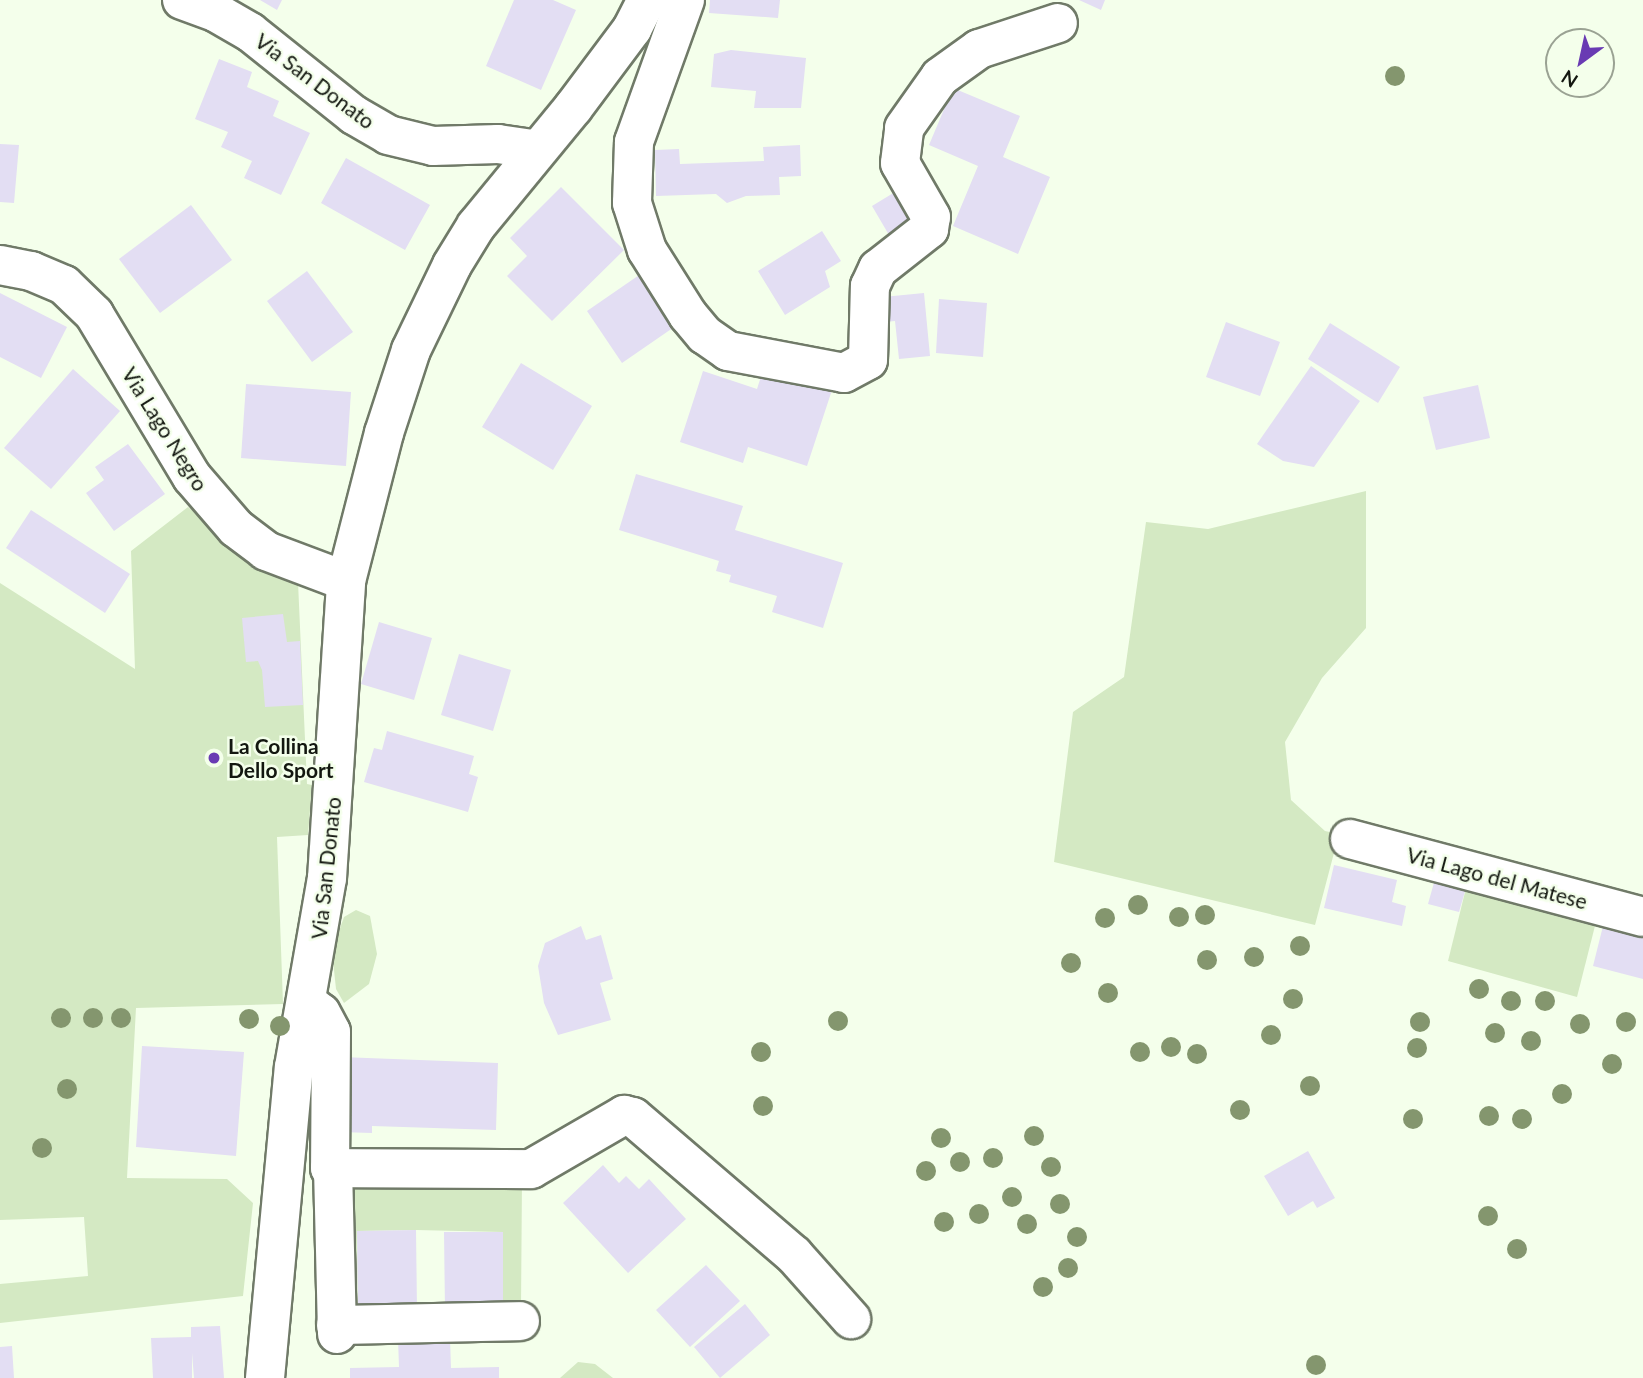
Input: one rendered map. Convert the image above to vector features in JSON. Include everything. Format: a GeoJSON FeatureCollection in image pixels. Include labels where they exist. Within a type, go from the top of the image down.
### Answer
{"type":"FeatureCollection","features":[{"type":"Feature","properties":{"kind":"street","name":"Via San Donato"},"geometry":{"type":"LineString","coordinates":[[182,0],[217,13],[250,32],[354,115],[388,135],[433,146],[498,144],[538,150]]}},
{"type":"Feature","properties":{"kind":"street","name":"Via San Donato"},"geometry":{"type":"LineString","coordinates":[[265,1378],[294,1067],[309,1003],[327,878],[346,581],[384,433],[434,300],[476,226],[632,29],[647,0]]}},
{"type":"Feature","properties":{"kind":"street"},"geometry":{"type":"LineString","coordinates":[[685,0],[634,142],[632,203],[647,250],[688,315],[705,335],[728,351],[844,373],[868,360],[870,286],[878,269],[929,229],[931,217],[900,163],[904,128],[940,77],[979,49],[1058,23]]}},
{"type":"Feature","properties":{"kind":"street","name":"Via Lago Negro"},"geometry":{"type":"LineString","coordinates":[[0,265],[55,280],[94,314],[192,477],[236,528],[266,551],[346,581]]}},
{"type":"Feature","properties":{"kind":"street","name":"Via Lago del Matese"},"geometry":{"type":"LineString","coordinates":[[1350,839],[1643,917]]}},
{"type":"Feature","properties":{"kind":"street"},"geometry":{"type":"LineString","coordinates":[[309,1003],[321,1013],[331,1032],[337,1330],[520,1321]]}},
{"type":"Feature","properties":{"kind":"street"},"geometry":{"type":"LineString","coordinates":[[333,1168],[531,1169],[624,1115],[633,1117],[794,1255],[851,1319]]}},
{"type":"Feature","properties":{"kind":"green space"},"geometry":{"type":"Polygon","coordinates":[[[1366,491],[1366,628],[1322,678],[1285,742],[1291,800],[1325,831],[1339,834],[1315,925],[1054,862],[1073,712],[1124,677],[1146,522],[1208,529],[1366,491]]]}},
{"type":"Feature","properties":{"kind":"green space"},"geometry":{"type":"Polygon","coordinates":[[[188,507],[228,539],[298,582],[307,784],[312,785],[308,835],[277,837],[283,1004],[136,1008],[127,1178],[227,1179],[253,1203],[243,1296],[0,1323],[0,1284],[88,1276],[84,1217],[0,1220],[0,583],[135,669],[131,551],[188,507]]]}},
{"type":"Feature","properties":{"kind":"green space"},"geometry":{"type":"Polygon","coordinates":[[[1469,876],[1599,910],[1577,997],[1448,961],[1469,876]]]}},
{"type":"Feature","properties":{"kind":"green space"},"geometry":{"type":"Polygon","coordinates":[[[356,910],[370,916],[377,954],[369,984],[344,1003],[336,989],[332,951],[344,917],[356,910]]]}},
{"type":"Feature","properties":{"kind":"green space"},"geometry":{"type":"Polygon","coordinates":[[[522,1178],[521,1310],[503,1311],[503,1232],[416,1230],[357,1231],[358,1310],[344,1310],[343,1182],[522,1178]]]}},
{"type":"Feature","properties":{"kind":"green space"},"geometry":{"type":"Polygon","coordinates":[[[578,1362],[595,1364],[613,1378],[560,1378],[578,1362]]]}},
{"type":"Feature","properties":{"kind":"building"},"geometry":{"type":"Polygon","coordinates":[[[260,0],[282,0],[277,10],[260,0]]]}},
{"type":"Feature","properties":{"kind":"building"},"geometry":{"type":"Polygon","coordinates":[[[514,0],[553,0],[576,10],[541,90],[486,66],[514,0]]]}},
{"type":"Feature","properties":{"kind":"building"},"geometry":{"type":"Polygon","coordinates":[[[710,0],[780,0],[778,18],[709,13],[710,0]]]}},
{"type":"Feature","properties":{"kind":"building"},"geometry":{"type":"Polygon","coordinates":[[[1079,0],[1105,0],[1101,10],[1079,0]]]}},
{"type":"Feature","properties":{"kind":"building"},"geometry":{"type":"Polygon","coordinates":[[[731,50],[806,58],[801,108],[754,108],[756,91],[711,87],[714,54],[731,50]]]}},
{"type":"Feature","properties":{"kind":"building"},"geometry":{"type":"Polygon","coordinates":[[[219,59],[252,72],[247,87],[279,101],[273,116],[310,133],[281,195],[244,178],[252,161],[221,147],[228,132],[195,119],[219,59]]]}},
{"type":"Feature","properties":{"kind":"building"},"geometry":{"type":"Polygon","coordinates":[[[953,88],[1020,116],[1003,157],[1050,177],[1018,254],[953,226],[978,166],[929,145],[953,88]]]}},
{"type":"Feature","properties":{"kind":"building"},"geometry":{"type":"Polygon","coordinates":[[[0,144],[19,145],[14,203],[0,202],[0,144]]]}},
{"type":"Feature","properties":{"kind":"building"},"geometry":{"type":"Polygon","coordinates":[[[800,145],[801,176],[779,177],[780,195],[746,196],[727,203],[716,194],[656,196],[655,150],[679,149],[680,164],[764,161],[763,147],[800,145]]]}},
{"type":"Feature","properties":{"kind":"building"},"geometry":{"type":"Polygon","coordinates":[[[346,158],[430,205],[405,250],[321,203],[346,158]]]}},
{"type":"Feature","properties":{"kind":"building"},"geometry":{"type":"Polygon","coordinates":[[[561,187],[624,250],[552,321],[507,276],[527,256],[510,238],[561,187]]]}},
{"type":"Feature","properties":{"kind":"building"},"geometry":{"type":"Polygon","coordinates":[[[895,192],[913,221],[889,235],[872,206],[895,192]]]}},
{"type":"Feature","properties":{"kind":"building"},"geometry":{"type":"Polygon","coordinates":[[[191,205],[232,260],[160,313],[119,259],[191,205]]]}},
{"type":"Feature","properties":{"kind":"building"},"geometry":{"type":"Polygon","coordinates":[[[822,231],[841,261],[825,271],[830,287],[785,315],[758,271],[822,231]]]}},
{"type":"Feature","properties":{"kind":"building"},"geometry":{"type":"Polygon","coordinates":[[[307,271],[353,332],[312,362],[267,301],[307,271]]]}},
{"type":"Feature","properties":{"kind":"building"},"geometry":{"type":"Polygon","coordinates":[[[645,271],[680,323],[622,363],[587,311],[645,271]]]}},
{"type":"Feature","properties":{"kind":"building"},"geometry":{"type":"Polygon","coordinates":[[[0,293],[67,327],[41,378],[0,357],[0,293]]]}},
{"type":"Feature","properties":{"kind":"building"},"geometry":{"type":"Polygon","coordinates":[[[924,293],[930,356],[899,359],[895,321],[885,322],[883,297],[924,293]]]}},
{"type":"Feature","properties":{"kind":"building"},"geometry":{"type":"Polygon","coordinates":[[[939,299],[987,303],[983,357],[936,353],[939,299]]]}},
{"type":"Feature","properties":{"kind":"building"},"geometry":{"type":"Polygon","coordinates":[[[1226,322],[1280,342],[1260,396],[1206,377],[1226,322]]]}},
{"type":"Feature","properties":{"kind":"building"},"geometry":{"type":"Polygon","coordinates":[[[1330,323],[1400,367],[1378,403],[1308,359],[1330,323]]]}},
{"type":"Feature","properties":{"kind":"building"},"geometry":{"type":"Polygon","coordinates":[[[521,363],[592,406],[553,470],[482,427],[521,363]]]}},
{"type":"Feature","properties":{"kind":"building"},"geometry":{"type":"Polygon","coordinates":[[[1311,366],[1360,401],[1314,467],[1283,461],[1257,444],[1311,366]]]}},
{"type":"Feature","properties":{"kind":"building"},"geometry":{"type":"Polygon","coordinates":[[[764,367],[832,390],[807,466],[748,447],[743,463],[680,442],[703,371],[757,389],[764,367]]]}},
{"type":"Feature","properties":{"kind":"building"},"geometry":{"type":"Polygon","coordinates":[[[73,369],[120,411],[51,489],[4,448],[73,369]]]}},
{"type":"Feature","properties":{"kind":"building"},"geometry":{"type":"Polygon","coordinates":[[[246,384],[351,392],[346,466],[241,458],[246,384]]]}},
{"type":"Feature","properties":{"kind":"building"},"geometry":{"type":"Polygon","coordinates":[[[1478,385],[1490,438],[1436,450],[1423,397],[1478,385]]]}},
{"type":"Feature","properties":{"kind":"building"},"geometry":{"type":"Polygon","coordinates":[[[128,444],[165,494],[114,531],[86,493],[104,480],[95,467],[128,444]]]}},
{"type":"Feature","properties":{"kind":"building"},"geometry":{"type":"Polygon","coordinates":[[[636,474],[743,506],[735,530],[843,563],[823,628],[772,612],[777,596],[729,582],[731,575],[716,571],[719,561],[619,530],[636,474]]]}},
{"type":"Feature","properties":{"kind":"building"},"geometry":{"type":"Polygon","coordinates":[[[31,510],[130,574],[105,613],[6,548],[31,510]]]}},
{"type":"Feature","properties":{"kind":"building"},"geometry":{"type":"Polygon","coordinates":[[[283,614],[287,642],[300,641],[303,705],[265,707],[262,670],[258,661],[246,662],[242,618],[283,614]]]}},
{"type":"Feature","properties":{"kind":"building"},"geometry":{"type":"Polygon","coordinates":[[[379,622],[432,638],[414,700],[361,684],[379,622]]]}},
{"type":"Feature","properties":{"kind":"building"},"geometry":{"type":"Polygon","coordinates":[[[459,654],[511,670],[493,731],[441,715],[459,654]]]}},
{"type":"Feature","properties":{"kind":"building"},"geometry":{"type":"Polygon","coordinates":[[[387,731],[474,756],[469,774],[478,777],[468,812],[364,782],[374,748],[382,750],[387,731]]]}},
{"type":"Feature","properties":{"kind":"building"},"geometry":{"type":"Polygon","coordinates":[[[1334,865],[1397,880],[1392,902],[1406,906],[1402,926],[1324,908],[1334,865]]]}},
{"type":"Feature","properties":{"kind":"building"},"geometry":{"type":"Polygon","coordinates":[[[1435,879],[1466,888],[1459,912],[1428,904],[1435,879]]]}},
{"type":"Feature","properties":{"kind":"building"},"geometry":{"type":"Polygon","coordinates":[[[1605,918],[1643,927],[1643,979],[1593,966],[1605,918]]]}},
{"type":"Feature","properties":{"kind":"building"},"geometry":{"type":"Polygon","coordinates":[[[581,926],[586,940],[601,935],[613,979],[600,983],[611,1020],[558,1035],[544,1003],[538,966],[545,943],[581,926]]]}},
{"type":"Feature","properties":{"kind":"building"},"geometry":{"type":"Polygon","coordinates":[[[142,1046],[244,1052],[236,1156],[136,1147],[142,1046]]]}},
{"type":"Feature","properties":{"kind":"building"},"geometry":{"type":"Polygon","coordinates":[[[341,1057],[498,1063],[496,1130],[372,1126],[372,1133],[339,1132],[341,1057]]]}},
{"type":"Feature","properties":{"kind":"building"},"geometry":{"type":"Polygon","coordinates":[[[1308,1151],[1335,1198],[1317,1208],[1313,1201],[1288,1216],[1264,1176],[1308,1151]]]}},
{"type":"Feature","properties":{"kind":"building"},"geometry":{"type":"Polygon","coordinates":[[[603,1165],[619,1183],[626,1176],[639,1189],[649,1179],[686,1219],[628,1273],[563,1203],[603,1165]]]}},
{"type":"Feature","properties":{"kind":"building"},"geometry":{"type":"Polygon","coordinates":[[[416,1230],[417,1310],[358,1310],[357,1231],[416,1230]]]}},
{"type":"Feature","properties":{"kind":"building"},"geometry":{"type":"Polygon","coordinates":[[[444,1232],[503,1232],[503,1311],[445,1311],[444,1232]]]}},
{"type":"Feature","properties":{"kind":"building"},"geometry":{"type":"Polygon","coordinates":[[[706,1265],[740,1301],[690,1347],[656,1310],[706,1265]]]}},
{"type":"Feature","properties":{"kind":"building"},"geometry":{"type":"Polygon","coordinates":[[[745,1304],[770,1335],[720,1378],[694,1347],[745,1304]]]}},
{"type":"Feature","properties":{"kind":"building"},"geometry":{"type":"Polygon","coordinates":[[[220,1326],[224,1378],[194,1378],[192,1353],[192,1378],[153,1378],[151,1338],[191,1337],[191,1327],[220,1326]]]}},
{"type":"Feature","properties":{"kind":"building"},"geometry":{"type":"Polygon","coordinates":[[[450,1338],[451,1368],[499,1367],[499,1378],[350,1378],[350,1368],[399,1367],[398,1339],[450,1338]]]}},
{"type":"Feature","properties":{"kind":"building"},"geometry":{"type":"Polygon","coordinates":[[[12,1346],[14,1378],[0,1378],[0,1347],[12,1346]]]}},
{"type":"Feature","properties":{"kind":"place","name":"La Collina Dello Sport"},"geometry":{"type":"Point","coordinates":[214,758]}}]}
